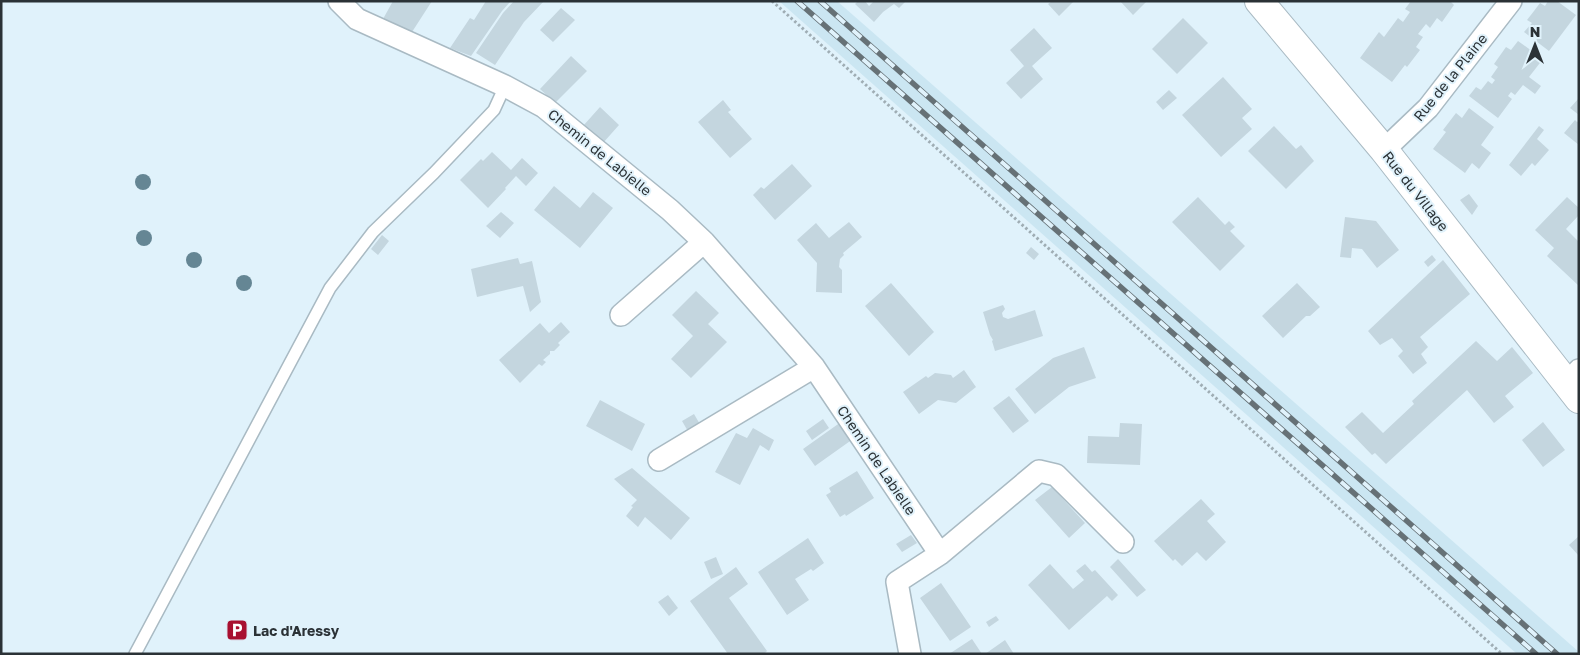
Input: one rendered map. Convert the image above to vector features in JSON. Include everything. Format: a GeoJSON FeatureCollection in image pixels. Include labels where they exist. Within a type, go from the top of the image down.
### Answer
{"type":"FeatureCollection","features":[{"type":"Feature","properties":{"kind":"main road","name":"Rue du Village"},"geometry":{"type":"LineString","coordinates":[[1259,1],[1384,150],[1575,385]]}},
{"type":"Feature","properties":{"kind":"street","name":"Chemin de Labielle"},"geometry":{"type":"LineString","coordinates":[[339,1],[357,19],[505,86],[544,107],[670,210],[704,242],[814,367],[940,554]]}},
{"type":"Feature","properties":{"kind":"street","name":"Rue de la Plaine"},"geometry":{"type":"LineString","coordinates":[[1384,150],[1428,108],[1511,1]]}},
{"type":"Feature","properties":{"kind":"street"},"geometry":{"type":"LineString","coordinates":[[621,315],[704,242]]}},
{"type":"Feature","properties":{"kind":"street"},"geometry":{"type":"LineString","coordinates":[[659,460],[814,367]]}},
{"type":"Feature","properties":{"kind":"street"},"geometry":{"type":"LineString","coordinates":[[910,654],[897,582],[940,554],[1039,471],[1056,475],[1123,542]]}},
{"type":"Feature","properties":{"kind":"lane"},"geometry":{"type":"LineString","coordinates":[[135,654],[330,288],[373,232],[434,173],[494,110],[505,86]]}},
{"type":"Feature","properties":{"kind":"path"},"geometry":{"type":"LineString","coordinates":[[772,1],[1502,654]]}},
{"type":"Feature","properties":{"kind":"shaded area"},"geometry":{"type":"Polygon","coordinates":[[[779,1],[837,1],[1579,652],[1579,654],[1517,654],[779,1]]]}},
{"type":"Feature","properties":{"kind":"building"},"geometry":{"type":"Polygon","coordinates":[[[393,1],[432,1],[412,32],[383,19],[393,1]]]}},
{"type":"Feature","properties":{"kind":"building"},"geometry":{"type":"Polygon","coordinates":[[[486,1],[511,1],[471,56],[450,48],[470,18],[474,20],[486,1]]]}},
{"type":"Feature","properties":{"kind":"building"},"geometry":{"type":"Polygon","coordinates":[[[514,1],[544,1],[524,22],[495,65],[476,53],[503,13],[514,1]]]}},
{"type":"Feature","properties":{"kind":"building"},"geometry":{"type":"Polygon","coordinates":[[[858,1],[865,1],[869,6],[874,1],[906,1],[899,8],[894,4],[874,22],[855,4],[858,1]]]}},
{"type":"Feature","properties":{"kind":"building"},"geometry":{"type":"Polygon","coordinates":[[[1052,1],[1074,1],[1059,16],[1048,4],[1052,1]]]}},
{"type":"Feature","properties":{"kind":"building"},"geometry":{"type":"Polygon","coordinates":[[[1120,1],[1147,1],[1133,15],[1120,1]]]}},
{"type":"Feature","properties":{"kind":"building"},"geometry":{"type":"Polygon","coordinates":[[[1411,1],[1450,1],[1454,5],[1442,22],[1437,18],[1430,28],[1426,24],[1418,34],[1423,37],[1416,47],[1420,50],[1392,82],[1360,58],[1379,32],[1384,37],[1398,18],[1403,22],[1410,12],[1405,9],[1411,1]]]}},
{"type":"Feature","properties":{"kind":"building"},"geometry":{"type":"Polygon","coordinates":[[[1548,1],[1557,1],[1576,15],[1549,51],[1524,32],[1532,23],[1527,20],[1540,3],[1545,6],[1548,1]]]}},
{"type":"Feature","properties":{"kind":"building"},"geometry":{"type":"Polygon","coordinates":[[[561,8],[575,20],[553,42],[540,30],[561,8]]]}},
{"type":"Feature","properties":{"kind":"building"},"geometry":{"type":"Polygon","coordinates":[[[1183,18],[1208,43],[1177,74],[1152,49],[1183,18]]]}},
{"type":"Feature","properties":{"kind":"building"},"geometry":{"type":"Polygon","coordinates":[[[1034,28],[1052,48],[1032,66],[1043,79],[1021,99],[1006,83],[1024,66],[1010,50],[1034,28]]]}},
{"type":"Feature","properties":{"kind":"building"},"geometry":{"type":"Polygon","coordinates":[[[1518,41],[1543,59],[1529,77],[1541,86],[1535,94],[1523,85],[1515,95],[1511,92],[1508,96],[1512,99],[1498,118],[1469,96],[1476,87],[1481,90],[1488,81],[1492,84],[1495,80],[1491,77],[1498,67],[1494,64],[1506,47],[1511,50],[1518,41]]]}},
{"type":"Feature","properties":{"kind":"building"},"geometry":{"type":"Polygon","coordinates":[[[571,56],[587,71],[555,103],[540,89],[571,56]]]}},
{"type":"Feature","properties":{"kind":"building"},"geometry":{"type":"Polygon","coordinates":[[[1223,77],[1252,109],[1242,118],[1252,129],[1221,157],[1182,115],[1223,77]]]}},
{"type":"Feature","properties":{"kind":"building"},"geometry":{"type":"Polygon","coordinates":[[[1169,90],[1177,98],[1163,110],[1156,102],[1169,90]]]}},
{"type":"Feature","properties":{"kind":"building"},"geometry":{"type":"Polygon","coordinates":[[[1579,98],[1579,115],[1570,108],[1579,98]]]}},
{"type":"Feature","properties":{"kind":"building"},"geometry":{"type":"Polygon","coordinates":[[[723,100],[731,110],[728,112],[752,139],[730,158],[698,122],[723,100]]]}},
{"type":"Feature","properties":{"kind":"building"},"geometry":{"type":"Polygon","coordinates":[[[600,107],[619,125],[603,143],[583,126],[600,107]]]}},
{"type":"Feature","properties":{"kind":"building"},"geometry":{"type":"Polygon","coordinates":[[[1469,108],[1494,127],[1481,145],[1491,153],[1479,169],[1472,163],[1465,173],[1433,149],[1446,132],[1443,130],[1456,113],[1462,118],[1469,108]]]}},
{"type":"Feature","properties":{"kind":"building"},"geometry":{"type":"Polygon","coordinates":[[[1575,120],[1579,121],[1579,145],[1564,133],[1575,120]]]}},
{"type":"Feature","properties":{"kind":"building"},"geometry":{"type":"Polygon","coordinates":[[[1274,126],[1296,149],[1301,145],[1314,161],[1286,189],[1248,151],[1274,126]]]}},
{"type":"Feature","properties":{"kind":"building"},"geometry":{"type":"Polygon","coordinates":[[[1539,126],[1544,130],[1537,139],[1549,150],[1535,166],[1532,163],[1521,176],[1509,165],[1539,126]]]}},
{"type":"Feature","properties":{"kind":"building"},"geometry":{"type":"Polygon","coordinates":[[[492,152],[511,170],[522,158],[538,173],[526,186],[516,176],[488,208],[460,180],[481,159],[483,161],[492,152]]]}},
{"type":"Feature","properties":{"kind":"building"},"geometry":{"type":"Polygon","coordinates":[[[792,164],[812,186],[775,220],[753,195],[761,187],[764,189],[792,164]]]}},
{"type":"Feature","properties":{"kind":"building"},"geometry":{"type":"Polygon","coordinates":[[[554,186],[580,208],[593,192],[613,208],[580,248],[534,210],[554,186]]]}},
{"type":"Feature","properties":{"kind":"building"},"geometry":{"type":"Polygon","coordinates":[[[1469,194],[1478,206],[1472,215],[1460,200],[1469,194]]]}},
{"type":"Feature","properties":{"kind":"building"},"geometry":{"type":"Polygon","coordinates":[[[1198,197],[1225,225],[1229,221],[1235,227],[1230,231],[1245,246],[1220,271],[1172,222],[1198,197]]]}},
{"type":"Feature","properties":{"kind":"building"},"geometry":{"type":"Polygon","coordinates":[[[1567,197],[1579,208],[1579,215],[1566,229],[1579,242],[1579,286],[1547,256],[1554,248],[1535,230],[1567,197]]]}},
{"type":"Feature","properties":{"kind":"building"},"geometry":{"type":"Polygon","coordinates":[[[501,212],[514,223],[500,238],[486,226],[501,212]]]}},
{"type":"Feature","properties":{"kind":"building"},"geometry":{"type":"Polygon","coordinates":[[[1345,217],[1376,221],[1399,250],[1377,268],[1362,249],[1352,248],[1351,258],[1340,257],[1345,217]]]}},
{"type":"Feature","properties":{"kind":"building"},"geometry":{"type":"Polygon","coordinates":[[[849,222],[862,237],[843,253],[844,255],[840,259],[842,293],[816,292],[817,263],[797,240],[816,223],[829,238],[849,222]]]}},
{"type":"Feature","properties":{"kind":"building"},"geometry":{"type":"Polygon","coordinates":[[[382,235],[389,241],[378,255],[371,249],[382,235]]]}},
{"type":"Feature","properties":{"kind":"building"},"geometry":{"type":"Polygon","coordinates":[[[1031,247],[1039,254],[1034,260],[1026,253],[1031,247]]]}},
{"type":"Feature","properties":{"kind":"building"},"geometry":{"type":"Polygon","coordinates":[[[1432,255],[1436,260],[1428,267],[1424,262],[1432,255]]]}},
{"type":"Feature","properties":{"kind":"building"},"geometry":{"type":"Polygon","coordinates":[[[518,258],[520,264],[532,261],[541,302],[530,312],[523,286],[477,297],[471,269],[518,258]]]}},
{"type":"Feature","properties":{"kind":"building"},"geometry":{"type":"Polygon","coordinates":[[[1443,260],[1470,294],[1420,337],[1428,347],[1421,354],[1427,363],[1413,374],[1398,356],[1403,351],[1392,338],[1380,345],[1368,331],[1443,260]]]}},
{"type":"Feature","properties":{"kind":"building"},"geometry":{"type":"Polygon","coordinates":[[[891,283],[934,332],[909,356],[865,306],[891,283]]]}},
{"type":"Feature","properties":{"kind":"building"},"geometry":{"type":"Polygon","coordinates":[[[1297,283],[1320,307],[1310,316],[1306,316],[1283,338],[1262,316],[1297,283]]]}},
{"type":"Feature","properties":{"kind":"building"},"geometry":{"type":"Polygon","coordinates":[[[696,291],[719,313],[708,324],[727,342],[691,378],[671,359],[693,336],[672,315],[696,291]]]}},
{"type":"Feature","properties":{"kind":"building"},"geometry":{"type":"Polygon","coordinates":[[[1003,305],[1005,309],[1002,313],[1003,317],[1008,319],[1035,310],[1043,336],[995,351],[983,312],[1003,305]]]}},
{"type":"Feature","properties":{"kind":"building"},"geometry":{"type":"Polygon","coordinates":[[[561,322],[570,332],[558,343],[560,345],[554,351],[550,351],[550,354],[543,360],[546,362],[542,366],[539,364],[520,383],[499,360],[540,323],[549,333],[561,322]]]}},
{"type":"Feature","properties":{"kind":"building"},"geometry":{"type":"Polygon","coordinates":[[[1476,341],[1497,361],[1512,347],[1533,373],[1505,396],[1514,407],[1494,423],[1467,390],[1386,464],[1375,453],[1372,455],[1345,427],[1362,412],[1383,433],[1414,404],[1412,401],[1476,341]]]}},
{"type":"Feature","properties":{"kind":"building"},"geometry":{"type":"Polygon","coordinates":[[[1084,347],[1096,378],[1069,387],[1035,414],[1015,389],[1053,358],[1084,347]]]}},
{"type":"Feature","properties":{"kind":"building"},"geometry":{"type":"Polygon","coordinates":[[[964,370],[976,387],[956,403],[938,400],[919,414],[903,392],[926,376],[928,378],[935,373],[951,375],[953,378],[964,370]]]}},
{"type":"Feature","properties":{"kind":"building"},"geometry":{"type":"Polygon","coordinates":[[[1009,396],[1029,421],[1013,433],[993,408],[1009,396]]]}},
{"type":"Feature","properties":{"kind":"building"},"geometry":{"type":"Polygon","coordinates":[[[600,400],[645,424],[632,451],[586,426],[600,400]]]}},
{"type":"Feature","properties":{"kind":"building"},"geometry":{"type":"Polygon","coordinates":[[[694,414],[701,426],[689,433],[682,421],[694,414]]]}},
{"type":"Feature","properties":{"kind":"building"},"geometry":{"type":"Polygon","coordinates":[[[823,419],[829,428],[812,440],[806,431],[823,419]]]}},
{"type":"Feature","properties":{"kind":"building"},"geometry":{"type":"Polygon","coordinates":[[[841,422],[853,439],[815,466],[803,449],[841,422]]]}},
{"type":"Feature","properties":{"kind":"building"},"geometry":{"type":"Polygon","coordinates":[[[1543,422],[1565,450],[1543,467],[1522,440],[1543,422]]]}},
{"type":"Feature","properties":{"kind":"building"},"geometry":{"type":"Polygon","coordinates":[[[1120,423],[1142,424],[1140,465],[1087,463],[1088,436],[1119,437],[1120,423]]]}},
{"type":"Feature","properties":{"kind":"building"},"geometry":{"type":"Polygon","coordinates":[[[753,428],[774,440],[769,451],[760,445],[740,485],[715,472],[736,433],[747,438],[753,428]]]}},
{"type":"Feature","properties":{"kind":"building"},"geometry":{"type":"Polygon","coordinates":[[[632,468],[690,518],[671,540],[645,517],[638,527],[626,516],[633,507],[631,506],[637,500],[614,479],[632,468]]]}},
{"type":"Feature","properties":{"kind":"building"},"geometry":{"type":"Polygon","coordinates":[[[857,471],[874,498],[846,516],[845,514],[840,517],[826,495],[831,492],[829,488],[857,471]]]}},
{"type":"Feature","properties":{"kind":"building"},"geometry":{"type":"Polygon","coordinates":[[[1052,487],[1085,523],[1069,538],[1035,500],[1052,487]]]}},
{"type":"Feature","properties":{"kind":"building"},"geometry":{"type":"Polygon","coordinates":[[[1201,499],[1215,514],[1207,521],[1226,542],[1206,561],[1197,552],[1182,566],[1175,559],[1173,561],[1154,541],[1201,499]]]}},
{"type":"Feature","properties":{"kind":"building"},"geometry":{"type":"Polygon","coordinates":[[[911,535],[917,543],[902,552],[896,544],[911,535]]]}},
{"type":"Feature","properties":{"kind":"building"},"geometry":{"type":"Polygon","coordinates":[[[1579,536],[1579,556],[1569,545],[1579,536]]]}},
{"type":"Feature","properties":{"kind":"building"},"geometry":{"type":"Polygon","coordinates":[[[808,538],[824,563],[813,571],[811,569],[795,579],[809,600],[787,615],[758,572],[808,538]]]}},
{"type":"Feature","properties":{"kind":"building"},"geometry":{"type":"Polygon","coordinates":[[[716,557],[723,574],[711,579],[704,562],[716,557]]]}},
{"type":"Feature","properties":{"kind":"building"},"geometry":{"type":"Polygon","coordinates":[[[1118,559],[1146,590],[1137,597],[1110,567],[1118,559]]]}},
{"type":"Feature","properties":{"kind":"building"},"geometry":{"type":"Polygon","coordinates":[[[1050,564],[1073,589],[1084,580],[1076,571],[1085,564],[1092,572],[1095,570],[1118,595],[1112,601],[1107,596],[1069,630],[1028,585],[1050,564]]]}},
{"type":"Feature","properties":{"kind":"building"},"geometry":{"type":"Polygon","coordinates":[[[736,567],[748,584],[729,598],[767,651],[764,654],[728,654],[690,601],[736,567]]]}},
{"type":"Feature","properties":{"kind":"building"},"geometry":{"type":"Polygon","coordinates":[[[941,583],[971,627],[950,641],[920,598],[941,583]]]}},
{"type":"Feature","properties":{"kind":"building"},"geometry":{"type":"Polygon","coordinates":[[[668,595],[678,608],[669,616],[658,602],[668,595]]]}},
{"type":"Feature","properties":{"kind":"building"},"geometry":{"type":"Polygon","coordinates":[[[996,616],[999,620],[989,627],[986,622],[996,616]]]}},
{"type":"Feature","properties":{"kind":"building"},"geometry":{"type":"Polygon","coordinates":[[[972,639],[982,654],[949,654],[972,639]]]}},
{"type":"Feature","properties":{"kind":"building"},"geometry":{"type":"Polygon","coordinates":[[[1005,640],[1014,654],[985,654],[1005,640]]]}},
{"type":"Feature","properties":{"kind":"railway"},"geometry":{"type":"LineString","coordinates":[[797,1],[1536,654]]}},
{"type":"Feature","properties":{"kind":"railway"},"geometry":{"type":"LineString","coordinates":[[820,1],[1557,654]]}},
{"type":"Feature","properties":{"kind":"place","name":"Lac d'Aressy"},"geometry":{"type":"Point","coordinates":[237,630]}}]}
